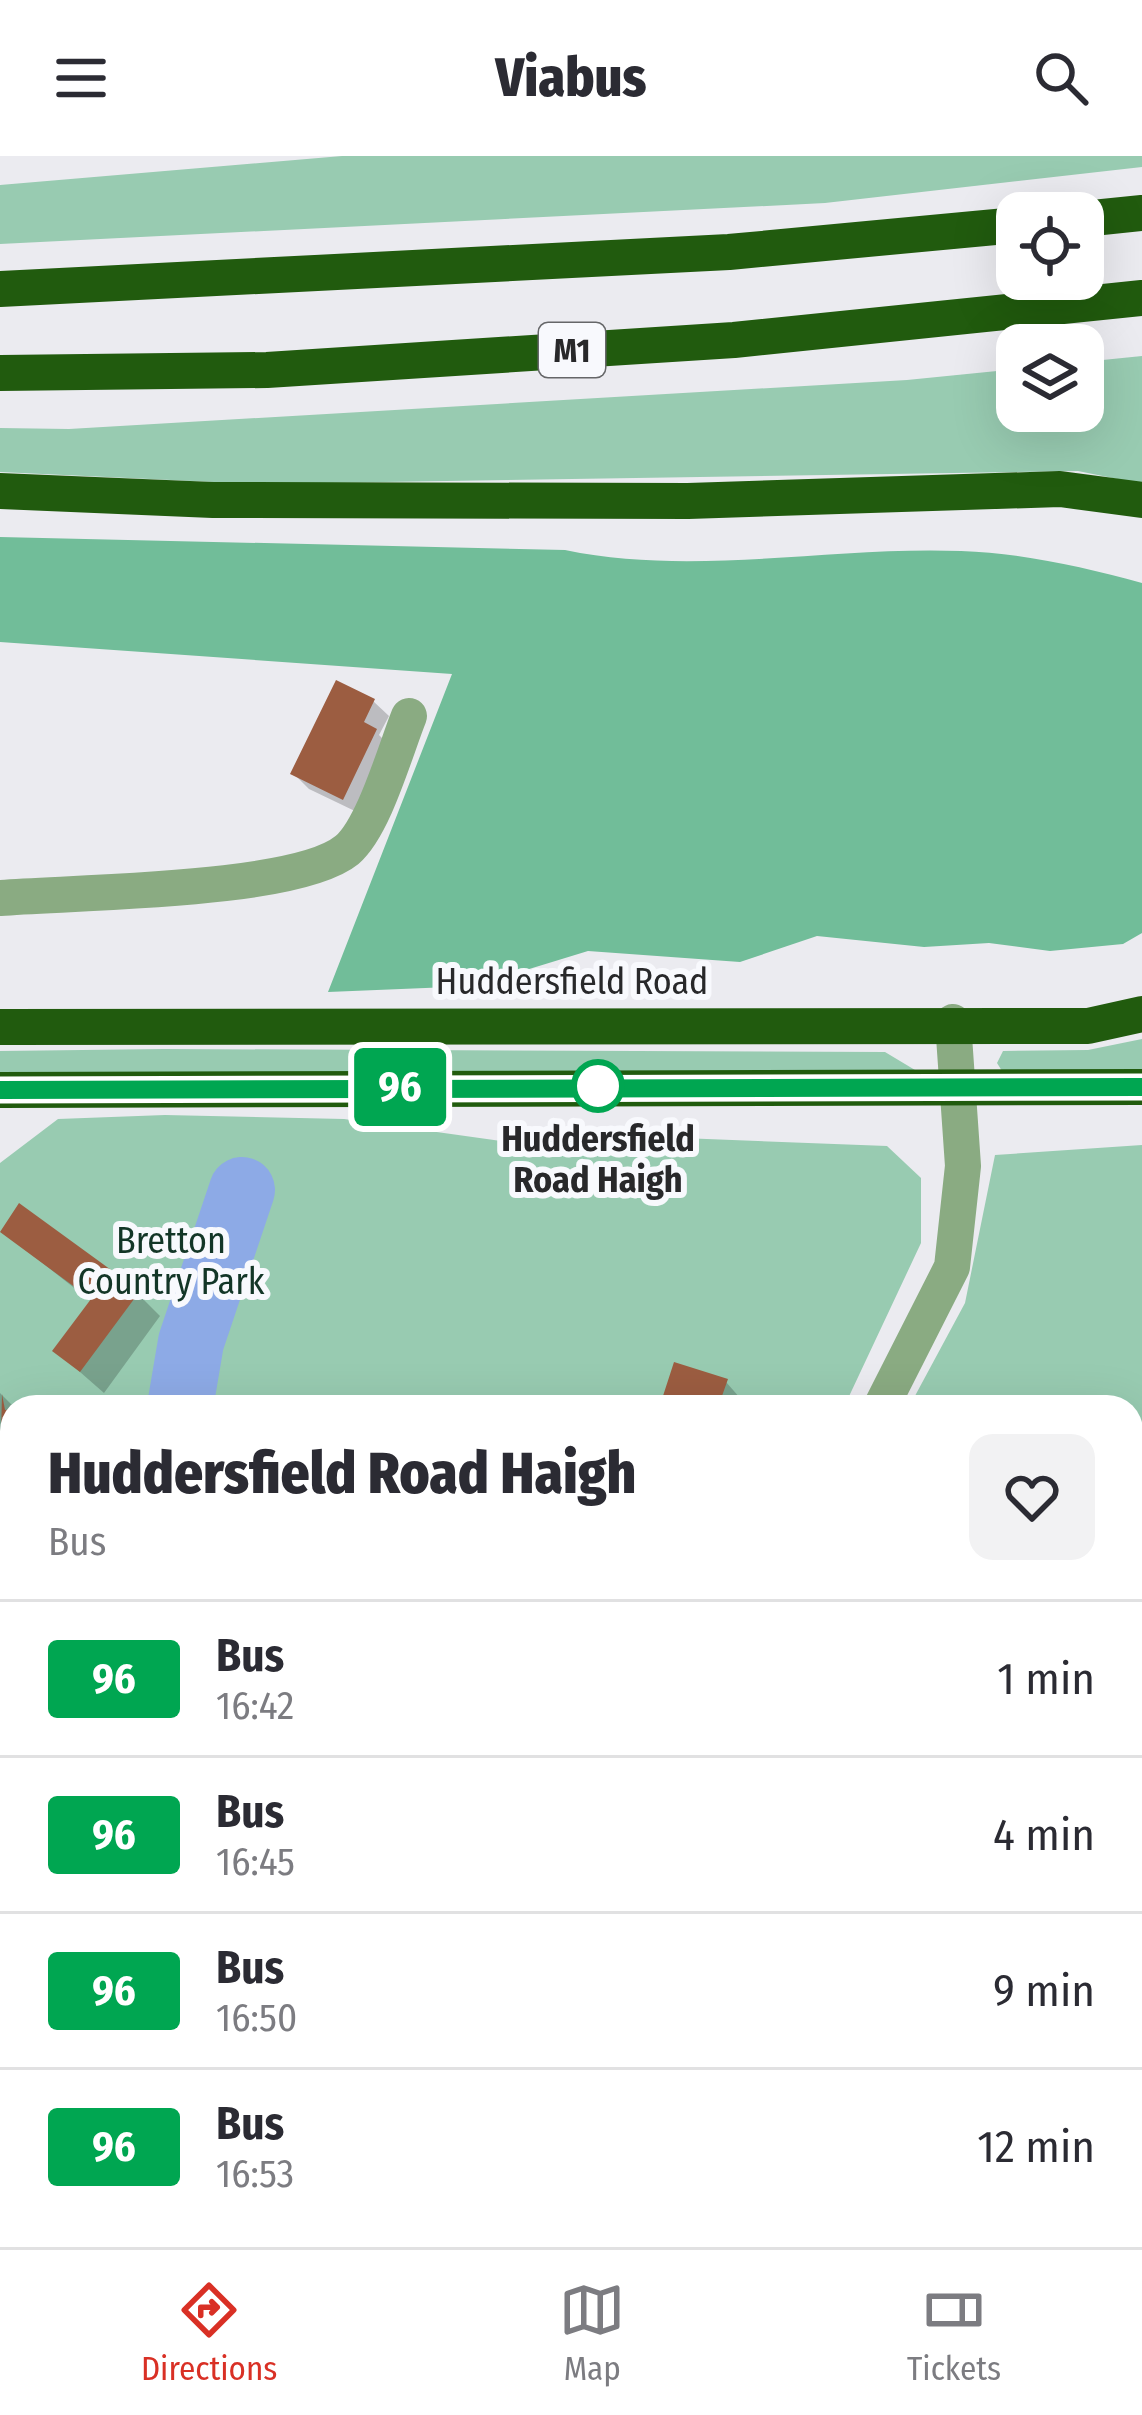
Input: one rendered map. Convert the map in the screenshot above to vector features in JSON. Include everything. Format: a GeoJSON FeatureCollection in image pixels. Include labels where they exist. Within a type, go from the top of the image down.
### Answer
{"type":"FeatureCollection","features":[{"type":"Feature","properties":{"kind":"highway"},"geometry":{"type":"LineString","coordinates":[[1104,217],[1142,213]]}},
{"type":"Feature","properties":{"kind":"highway"},"geometry":{"type":"LineString","coordinates":[[0,289],[729,252],[996,227]]}},
{"type":"Feature","properties":{"kind":"highway","name":"M1"},"geometry":{"type":"LineString","coordinates":[[0,373],[267,370],[734,340],[1142,298]]}},
{"type":"Feature","properties":{"kind":"highway"},"geometry":{"type":"LineString","coordinates":[[0,491],[212,500],[688,501],[1060,489],[1142,500]]}},
{"type":"Feature","properties":{"kind":"highway","name":"Huddersfield Road"},"geometry":{"type":"LineString","coordinates":[[0,1027],[953,1022],[1088,1026],[1142,1014]]}},
{"type":"Feature","properties":{"kind":"highway"},"geometry":{"type":"LineString","coordinates":[[0,1090],[1142,1087]]}},
{"type":"Feature","properties":{"kind":"street"},"geometry":{"type":"LineString","coordinates":[[0,898],[279,876],[332,859],[350,848],[368,818],[409,716]]}},
{"type":"Feature","properties":{"kind":"street"},"geometry":{"type":"LineString","coordinates":[[887,1395],[952,1267],[963,1166],[953,1022]]}},
{"type":"Feature","properties":{"kind":"green space"},"geometry":{"type":"Polygon","coordinates":[[[342,156],[1142,156],[1142,167],[825,203],[0,244],[0,185],[342,156]]]}},
{"type":"Feature","properties":{"kind":"green space"},"geometry":{"type":"Polygon","coordinates":[[[1142,356],[1142,484],[1078,471],[257,484],[0,472],[0,428],[69,429],[996,371],[996,432],[1104,432],[1104,360],[1142,356]]]}},
{"type":"Feature","properties":{"kind":"green space"},"geometry":{"type":"Polygon","coordinates":[[[0,537],[565,550],[663,561],[961,551],[1052,562],[1142,583],[1142,933],[1123,944],[1050,951],[989,943],[924,947],[817,936],[740,962],[588,951],[474,986],[328,992],[452,674],[0,642],[0,537]]]}},
{"type":"Feature","properties":{"kind":"green space"},"geometry":{"type":"Polygon","coordinates":[[[1142,1039],[1142,1071],[1002,1071],[997,1063],[1003,1051],[1088,1050],[1142,1039]]]}},
{"type":"Feature","properties":{"kind":"green space"},"geometry":{"type":"Polygon","coordinates":[[[0,1051],[885,1052],[915,1070],[0,1076],[0,1051]]]}},
{"type":"Feature","properties":{"kind":"green space","name":"Bretton Country Park"},"geometry":{"type":"Polygon","coordinates":[[[165,1115],[344,1119],[501,1141],[656,1137],[887,1146],[921,1178],[921,1243],[850,1395],[0,1395],[0,1163],[58,1119],[165,1115]]]}},
{"type":"Feature","properties":{"kind":"green space"},"geometry":{"type":"Polygon","coordinates":[[[1142,1145],[1142,1395],[915,1395],[965,1303],[995,1155],[1142,1145]]]}},
{"type":"Feature","properties":{"kind":"building"},"geometry":{"type":"Polygon","coordinates":[[[336,680],[375,699],[364,722],[377,729],[343,800],[290,774],[336,680]]]}},
{"type":"Feature","properties":{"kind":"building"},"geometry":{"type":"Polygon","coordinates":[[[19,1203],[140,1291],[80,1372],[52,1351],[91,1299],[0,1232],[19,1203]]]}},
{"type":"Feature","properties":{"kind":"building"},"geometry":{"type":"Polygon","coordinates":[[[674,1362],[728,1379],[722,1395],[663,1395],[674,1362]]]}},
{"type":"Feature","properties":{"kind":"waterway"},"geometry":{"type":"LineString","coordinates":[[182,1395],[191,1342],[242,1190]]}},
{"type":"Feature","properties":{"kind":"bus line","name":"96"},"geometry":{"type":"LineString","coordinates":[[0,1090],[1142,1087]]}},
{"type":"Feature","properties":{"kind":"place","name":"Huddersfield Road Haigh"},"geometry":{"type":"Point","coordinates":[598,1086]}}]}
